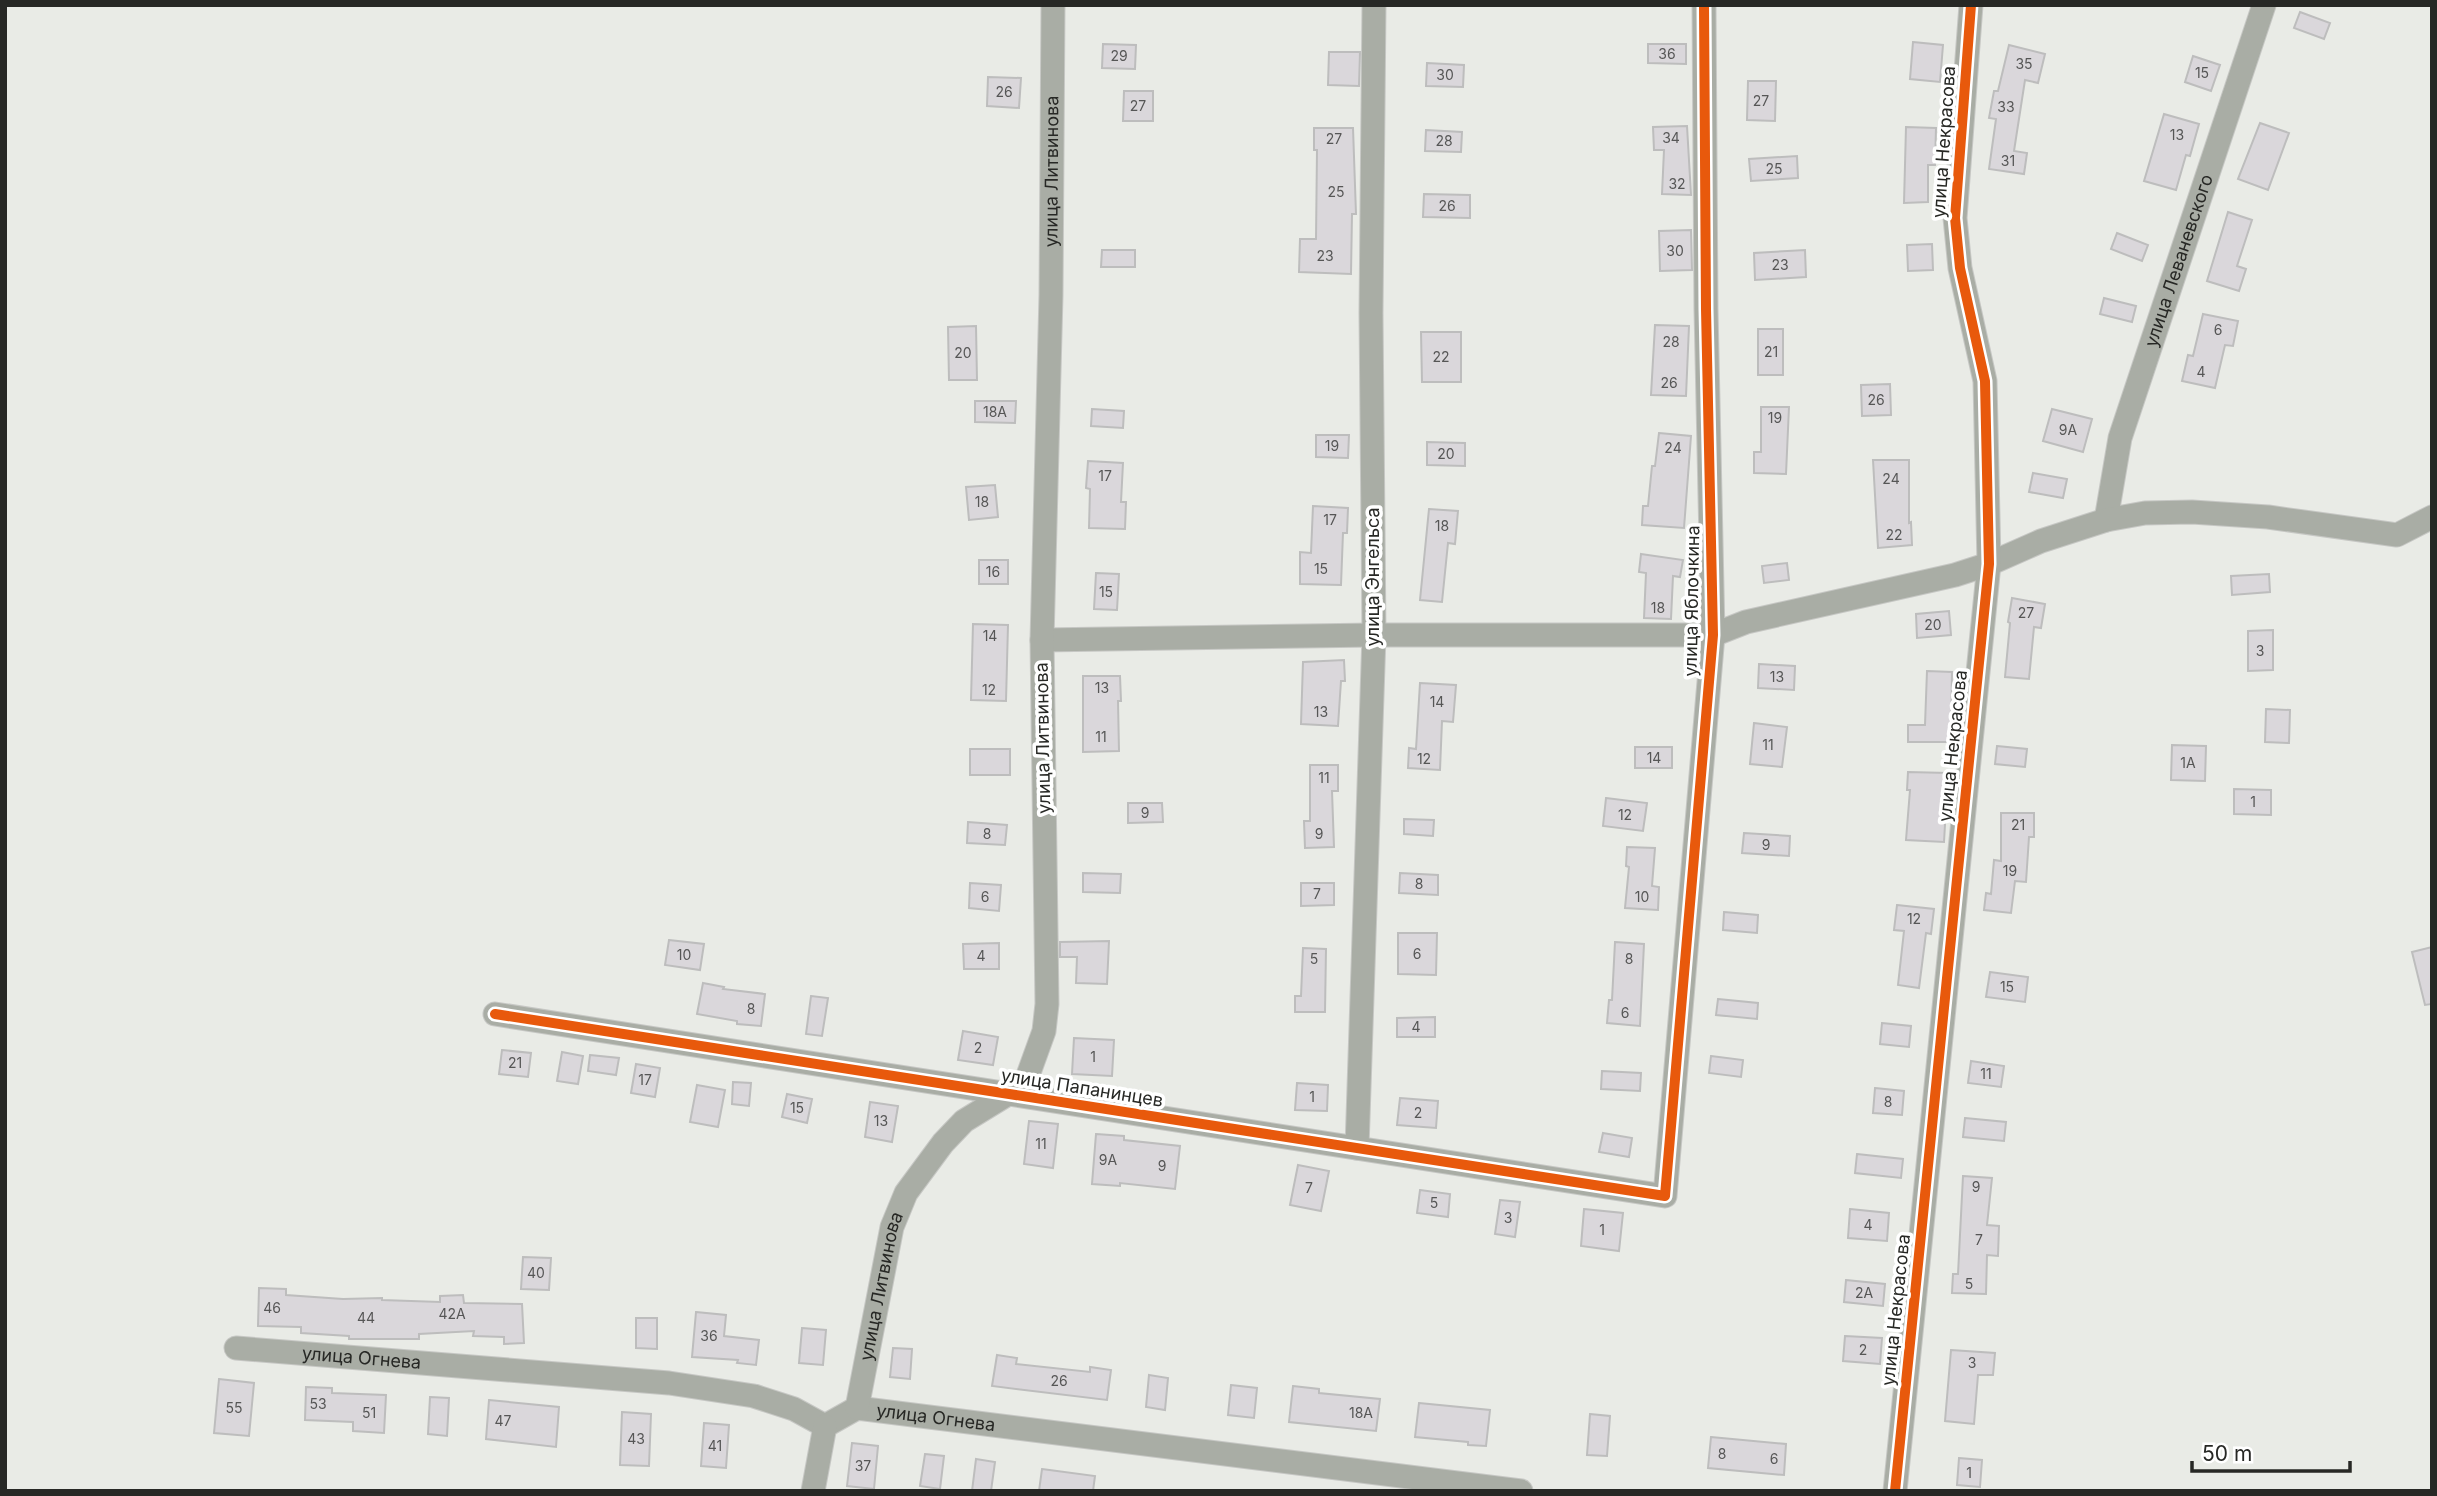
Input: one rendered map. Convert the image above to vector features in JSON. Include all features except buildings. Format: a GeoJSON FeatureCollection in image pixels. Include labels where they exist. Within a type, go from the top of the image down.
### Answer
{"type":"FeatureCollection","features":[{"type":"Feature","properties":{"kind":"street","name":"улица Литвинова"},"geometry":{"type":"LineString","coordinates":[[857,1408],[892,1227],[906,1194],[943,1143],[964,1121],[1008,1094],[1027,1078],[1044,1031],[1047,1004],[1042,640],[1051,295],[1053,5]]}},
{"type":"Feature","properties":{"kind":"street","name":"улица Энгельса"},"geometry":{"type":"LineString","coordinates":[[1357,1148],[1374,635],[1371,313],[1374,5]]}},
{"type":"Feature","properties":{"kind":"street","name":"улица Яблочкина"},"geometry":{"type":"LineString","coordinates":[[1664,1196],[1713,635],[1706,309],[1704,5]]}},
{"type":"Feature","properties":{"kind":"street","name":"улица Некрасова"},"geometry":{"type":"LineString","coordinates":[[1895,1491],[1989,564],[1985,381],[1960,268],[1955,218],[1971,5]]}},
{"type":"Feature","properties":{"kind":"street","name":"улица Леваневского"},"geometry":{"type":"LineString","coordinates":[[2106,520],[2120,438],[2264,5]]}},
{"type":"Feature","properties":{"kind":"street"},"geometry":{"type":"LineString","coordinates":[[1042,640],[1374,635],[1713,635],[1746,622],[1955,575],[1989,564],[2041,541],[2106,520],[2145,513],[2192,512],[2268,517],[2397,535],[2432,517]]}},
{"type":"Feature","properties":{"kind":"street","name":"улица Папанинцев"},"geometry":{"type":"LineString","coordinates":[[495,1014],[1664,1196]]}},
{"type":"Feature","properties":{"kind":"street","name":"улица Огнева"},"geometry":{"type":"LineString","coordinates":[[236,1348],[669,1383],[754,1396],[794,1409],[825,1426],[857,1408],[1521,1491]]}},
{"type":"Feature","properties":{"kind":"street"},"geometry":{"type":"LineString","coordinates":[[813,1491],[825,1426]]}},
{"type":"Feature","properties":{"kind":"cycle path"},"geometry":{"type":"LineString","coordinates":[[495,1014],[1665,1196],[1713,635],[1706,309],[1704,5]]}},
{"type":"Feature","properties":{"kind":"cycle path"},"geometry":{"type":"LineString","coordinates":[[1895,1491],[1989,564],[1985,381],[1960,268],[1955,218],[1971,5]]}}]}
